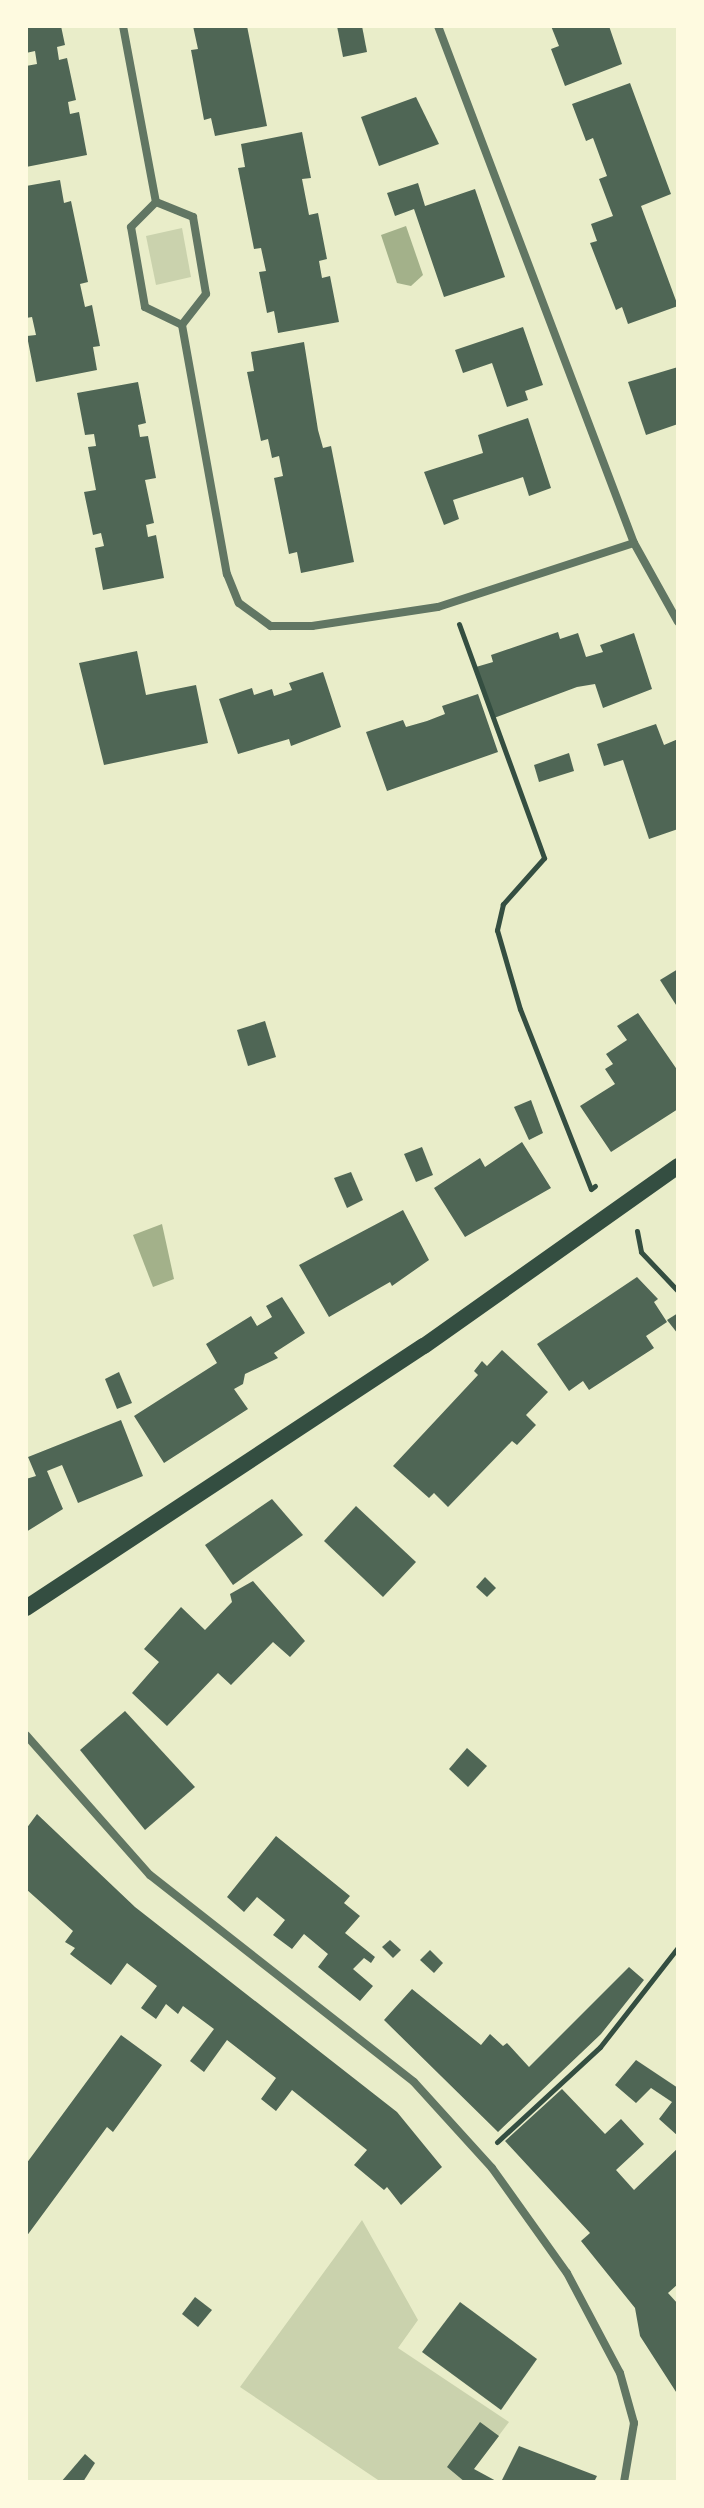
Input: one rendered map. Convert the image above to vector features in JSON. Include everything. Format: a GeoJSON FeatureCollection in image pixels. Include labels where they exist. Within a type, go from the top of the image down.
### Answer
{"type":"FeatureCollection","features":[{"type":"Feature","properties":{"kind":"main road"},"geometry":{"type":"LineString","coordinates":[[26,1608],[424,1346],[678,1166]]}},
{"type":"Feature","properties":{"kind":"street"},"geometry":{"type":"LineString","coordinates":[[123,26],[156,202]]}},
{"type":"Feature","properties":{"kind":"street"},"geometry":{"type":"LineString","coordinates":[[438,26],[634,543],[678,622]]}},
{"type":"Feature","properties":{"kind":"street"},"geometry":{"type":"LineString","coordinates":[[156,202],[131,227],[145,307],[182,325]]}},
{"type":"Feature","properties":{"kind":"street"},"geometry":{"type":"LineString","coordinates":[[156,202],[193,217],[206,294],[182,325],[227,574],[248,612],[271,626],[298,627],[452,603],[634,543]]}},
{"type":"Feature","properties":{"kind":"street"},"geometry":{"type":"LineString","coordinates":[[26,1735],[150,1875],[414,2082],[482,2156],[567,2273],[620,2373],[634,2423],[624,2482]]}},
{"type":"Feature","properties":{"kind":"path"},"geometry":{"type":"LineString","coordinates":[[452,603],[544,858],[503,904],[497,930],[520,1009],[591,1189],[602,1180],[637,1231],[641,1252],[678,1291]]}},
{"type":"Feature","properties":{"kind":"path"},"geometry":{"type":"LineString","coordinates":[[482,2156],[600,2047],[678,1947]]}},
{"type":"Feature","properties":{"kind":"shaded area"},"geometry":{"type":"Polygon","coordinates":[[[406,226],[423,275],[411,286],[397,283],[381,235],[406,226]]]}},
{"type":"Feature","properties":{"kind":"shaded area"},"geometry":{"type":"Polygon","coordinates":[[[182,228],[191,277],[156,285],[146,236],[182,228]]]}},
{"type":"Feature","properties":{"kind":"shaded area"},"geometry":{"type":"Polygon","coordinates":[[[162,1224],[174,1279],[153,1287],[133,1235],[162,1224]]]}},
{"type":"Feature","properties":{"kind":"shaded area"},"geometry":{"type":"Polygon","coordinates":[[[362,2220],[418,2320],[398,2348],[509,2422],[464,2482],[381,2482],[240,2387],[362,2220]]]}},
{"type":"Feature","properties":{"kind":"building"},"geometry":{"type":"Polygon","coordinates":[[[26,26],[61,26],[65,45],[57,47],[59,60],[67,58],[76,100],[68,102],[70,114],[79,112],[87,155],[26,167],[26,66],[37,64],[35,51],[26,53],[26,26]]]}},
{"type":"Feature","properties":{"kind":"building"},"geometry":{"type":"Polygon","coordinates":[[[193,26],[247,26],[267,126],[215,136],[211,118],[204,120],[191,50],[198,49],[193,26]]]}},
{"type":"Feature","properties":{"kind":"building"},"geometry":{"type":"Polygon","coordinates":[[[337,26],[362,26],[367,52],[343,57],[337,26]]]}},
{"type":"Feature","properties":{"kind":"building"},"geometry":{"type":"Polygon","coordinates":[[[551,26],[609,26],[622,64],[565,86],[551,49],[559,46],[551,26]]]}},
{"type":"Feature","properties":{"kind":"building"},"geometry":{"type":"Polygon","coordinates":[[[630,83],[671,194],[641,206],[678,306],[628,324],[622,307],[616,310],[590,243],[597,241],[591,224],[613,216],[599,179],[607,176],[593,138],[586,141],[572,104],[630,83]]]}},
{"type":"Feature","properties":{"kind":"building"},"geometry":{"type":"Polygon","coordinates":[[[416,97],[439,144],[379,166],[361,117],[416,97]]]}},
{"type":"Feature","properties":{"kind":"building"},"geometry":{"type":"Polygon","coordinates":[[[302,132],[311,178],[302,179],[309,215],[318,213],[327,259],[319,261],[322,278],[330,276],[339,322],[278,333],[274,311],[267,313],[259,272],[266,271],[261,248],[254,249],[238,168],[245,167],[241,144],[302,132]]]}},
{"type":"Feature","properties":{"kind":"building"},"geometry":{"type":"Polygon","coordinates":[[[60,180],[64,203],[71,201],[88,282],[80,284],[85,307],[92,305],[100,346],[93,347],[97,370],[36,382],[27,336],[36,335],[32,317],[26,318],[26,186],[60,180]]]}},
{"type":"Feature","properties":{"kind":"building"},"geometry":{"type":"Polygon","coordinates":[[[418,183],[425,206],[475,189],[505,277],[444,297],[414,209],[395,216],[387,193],[418,183]]]}},
{"type":"Feature","properties":{"kind":"building"},"geometry":{"type":"Polygon","coordinates":[[[523,327],[543,385],[525,391],[528,400],[507,407],[492,363],[463,373],[455,350],[523,327]]]}},
{"type":"Feature","properties":{"kind":"building"},"geometry":{"type":"Polygon","coordinates":[[[304,342],[318,430],[323,448],[331,446],[354,562],[301,573],[297,552],[289,554],[274,478],[283,476],[279,456],[272,458],[268,439],[261,441],[247,372],[254,371],[251,352],[304,342]]]}},
{"type":"Feature","properties":{"kind":"building"},"geometry":{"type":"Polygon","coordinates":[[[678,367],[678,424],[646,435],[628,382],[678,367]]]}},
{"type":"Feature","properties":{"kind":"building"},"geometry":{"type":"Polygon","coordinates":[[[138,382],[146,423],[138,425],[140,437],[148,436],[156,478],[145,480],[154,523],[146,525],[148,537],[156,535],[164,578],[103,590],[95,548],[104,546],[101,533],[93,535],[84,492],[96,490],[88,447],[96,446],[94,434],[85,435],[77,393],[138,382]]]}},
{"type":"Feature","properties":{"kind":"building"},"geometry":{"type":"Polygon","coordinates":[[[528,418],[551,488],[529,496],[523,477],[453,500],[459,519],[444,525],[424,472],[483,453],[478,435],[528,418]]]}},
{"type":"Feature","properties":{"kind":"building"},"geometry":{"type":"Polygon","coordinates":[[[558,632],[560,639],[578,633],[586,657],[603,652],[600,645],[634,633],[652,689],[603,708],[595,684],[577,687],[494,718],[476,667],[493,662],[491,655],[558,632]]]}},
{"type":"Feature","properties":{"kind":"building"},"geometry":{"type":"Polygon","coordinates":[[[137,651],[146,695],[196,685],[208,743],[104,765],[79,663],[137,651]]]}},
{"type":"Feature","properties":{"kind":"building"},"geometry":{"type":"Polygon","coordinates":[[[323,672],[341,727],[291,746],[289,739],[238,754],[219,699],[252,688],[254,695],[272,689],[274,696],[292,690],[289,683],[323,672]]]}},
{"type":"Feature","properties":{"kind":"building"},"geometry":{"type":"Polygon","coordinates":[[[478,694],[498,752],[387,791],[366,732],[403,720],[406,727],[427,721],[445,714],[442,706],[478,694]]]}},
{"type":"Feature","properties":{"kind":"building"},"geometry":{"type":"Polygon","coordinates":[[[656,724],[664,745],[678,739],[678,829],[649,839],[623,760],[604,766],[597,744],[656,724]]]}},
{"type":"Feature","properties":{"kind":"building"},"geometry":{"type":"Polygon","coordinates":[[[569,753],[574,771],[539,782],[534,765],[569,753]]]}},
{"type":"Feature","properties":{"kind":"building"},"geometry":{"type":"Polygon","coordinates":[[[678,969],[678,1008],[660,980],[678,969]]]}},
{"type":"Feature","properties":{"kind":"building"},"geometry":{"type":"Polygon","coordinates":[[[638,1013],[678,1071],[678,1109],[611,1152],[580,1106],[615,1084],[605,1069],[613,1064],[606,1054],[627,1040],[617,1026],[638,1013]]]}},
{"type":"Feature","properties":{"kind":"building"},"geometry":{"type":"Polygon","coordinates":[[[265,1021],[276,1057],[248,1066],[237,1030],[265,1021]]]}},
{"type":"Feature","properties":{"kind":"building"},"geometry":{"type":"Polygon","coordinates":[[[531,1100],[543,1133],[529,1140],[514,1107],[531,1100]]]}},
{"type":"Feature","properties":{"kind":"building"},"geometry":{"type":"Polygon","coordinates":[[[522,1142],[551,1188],[465,1237],[434,1188],[480,1158],[485,1167],[522,1142]]]}},
{"type":"Feature","properties":{"kind":"building"},"geometry":{"type":"Polygon","coordinates":[[[422,1147],[433,1175],[416,1182],[404,1154],[422,1147]]]}},
{"type":"Feature","properties":{"kind":"building"},"geometry":{"type":"Polygon","coordinates":[[[351,1172],[363,1200],[347,1208],[334,1178],[351,1172]]]}},
{"type":"Feature","properties":{"kind":"building"},"geometry":{"type":"Polygon","coordinates":[[[403,1210],[429,1260],[392,1286],[390,1282],[329,1317],[299,1265],[403,1210]]]}},
{"type":"Feature","properties":{"kind":"building"},"geometry":{"type":"Polygon","coordinates":[[[637,1277],[658,1299],[654,1302],[667,1322],[646,1336],[654,1348],[589,1390],[583,1381],[569,1391],[537,1344],[637,1277]]]}},
{"type":"Feature","properties":{"kind":"building"},"geometry":{"type":"Polygon","coordinates":[[[282,1297],[305,1333],[274,1353],[278,1358],[245,1374],[243,1384],[234,1389],[248,1409],[164,1463],[134,1416],[217,1363],[206,1344],[251,1316],[257,1326],[272,1317],[266,1306],[282,1297]]]}},
{"type":"Feature","properties":{"kind":"building"},"geometry":{"type":"Polygon","coordinates":[[[678,1313],[678,1334],[667,1320],[678,1313]]]}},
{"type":"Feature","properties":{"kind":"building"},"geometry":{"type":"Polygon","coordinates":[[[502,1350],[548,1392],[526,1415],[536,1425],[517,1445],[512,1441],[448,1507],[434,1493],[429,1498],[393,1466],[478,1375],[474,1371],[482,1361],[487,1366],[502,1350]]]}},
{"type":"Feature","properties":{"kind":"building"},"geometry":{"type":"Polygon","coordinates":[[[119,1372],[132,1403],[117,1409],[105,1379],[119,1372]]]}},
{"type":"Feature","properties":{"kind":"building"},"geometry":{"type":"Polygon","coordinates":[[[121,1420],[143,1476],[78,1503],[62,1465],[47,1471],[63,1509],[26,1532],[26,1479],[36,1476],[28,1457],[121,1420]]]}},
{"type":"Feature","properties":{"kind":"building"},"geometry":{"type":"Polygon","coordinates":[[[272,1499],[303,1535],[233,1585],[205,1545],[272,1499]]]}},
{"type":"Feature","properties":{"kind":"building"},"geometry":{"type":"Polygon","coordinates":[[[356,1506],[416,1562],[383,1597],[324,1541],[356,1506]]]}},
{"type":"Feature","properties":{"kind":"building"},"geometry":{"type":"Polygon","coordinates":[[[485,1577],[496,1588],[487,1597],[476,1587],[485,1577]]]}},
{"type":"Feature","properties":{"kind":"building"},"geometry":{"type":"Polygon","coordinates":[[[253,1581],[305,1641],[290,1657],[273,1642],[231,1685],[218,1673],[167,1726],[132,1693],[159,1662],[144,1649],[181,1607],[205,1630],[232,1602],[230,1594],[253,1581]]]}},
{"type":"Feature","properties":{"kind":"building"},"geometry":{"type":"Polygon","coordinates":[[[125,1711],[195,1787],[145,1830],[80,1750],[125,1711]]]}},
{"type":"Feature","properties":{"kind":"building"},"geometry":{"type":"Polygon","coordinates":[[[467,1748],[487,1766],[468,1787],[449,1769],[467,1748]]]}},
{"type":"Feature","properties":{"kind":"building"},"geometry":{"type":"Polygon","coordinates":[[[37,1814],[135,1907],[397,2112],[442,2167],[401,2205],[387,2187],[384,2190],[354,2165],[367,2150],[292,2090],[276,2111],[261,2099],[276,2078],[227,2040],[204,2072],[190,2061],[214,2029],[183,2006],[178,2014],[166,2004],[156,2019],[141,2008],[157,1986],[127,1963],[111,1985],[70,1954],[75,1948],[65,1942],[73,1931],[26,1889],[26,1829],[37,1814]]]}},
{"type":"Feature","properties":{"kind":"building"},"geometry":{"type":"Polygon","coordinates":[[[276,1836],[350,1896],[344,1903],[360,1916],[345,1933],[375,1957],[371,1963],[364,1958],[353,1969],[373,1986],[360,2001],[318,1967],[328,1954],[304,1934],[292,1949],[273,1935],[285,1920],[257,1897],[244,1912],[227,1897],[276,1836]]]}},
{"type":"Feature","properties":{"kind":"building"},"geometry":{"type":"Polygon","coordinates":[[[390,1940],[401,1950],[393,1958],[382,1947],[390,1940]]]}},
{"type":"Feature","properties":{"kind":"building"},"geometry":{"type":"Polygon","coordinates":[[[430,1950],[443,1963],[434,1973],[420,1960],[430,1950]]]}},
{"type":"Feature","properties":{"kind":"building"},"geometry":{"type":"Polygon","coordinates":[[[629,1967],[644,1980],[601,2034],[498,2132],[384,2020],[412,1989],[481,2045],[490,2034],[503,2046],[507,2043],[529,2067],[629,1967]]]}},
{"type":"Feature","properties":{"kind":"building"},"geometry":{"type":"Polygon","coordinates":[[[121,2035],[162,2065],[113,2132],[107,2127],[26,2237],[26,2164],[121,2035]]]}},
{"type":"Feature","properties":{"kind":"building"},"geometry":{"type":"Polygon","coordinates":[[[636,2060],[678,2088],[678,2136],[659,2119],[672,2102],[651,2088],[636,2103],[615,2085],[636,2060]]]}},
{"type":"Feature","properties":{"kind":"building"},"geometry":{"type":"Polygon","coordinates":[[[562,2089],[605,2134],[621,2119],[644,2144],[616,2170],[634,2190],[678,2148],[678,2284],[668,2293],[678,2304],[678,2395],[640,2336],[635,2308],[581,2241],[590,2233],[505,2141],[562,2089]]]}},
{"type":"Feature","properties":{"kind":"building"},"geometry":{"type":"Polygon","coordinates":[[[195,2297],[212,2310],[198,2327],[182,2314],[195,2297]]]}},
{"type":"Feature","properties":{"kind":"building"},"geometry":{"type":"Polygon","coordinates":[[[460,2302],[537,2359],[501,2410],[422,2352],[460,2302]]]}},
{"type":"Feature","properties":{"kind":"building"},"geometry":{"type":"Polygon","coordinates":[[[480,2422],[499,2436],[474,2469],[498,2482],[465,2482],[447,2467],[480,2422]]]}},
{"type":"Feature","properties":{"kind":"building"},"geometry":{"type":"Polygon","coordinates":[[[519,2446],[597,2476],[594,2482],[501,2482],[519,2446]]]}},
{"type":"Feature","properties":{"kind":"building"},"geometry":{"type":"Polygon","coordinates":[[[85,2454],[95,2463],[83,2482],[61,2482],[85,2454]]]}}]}
